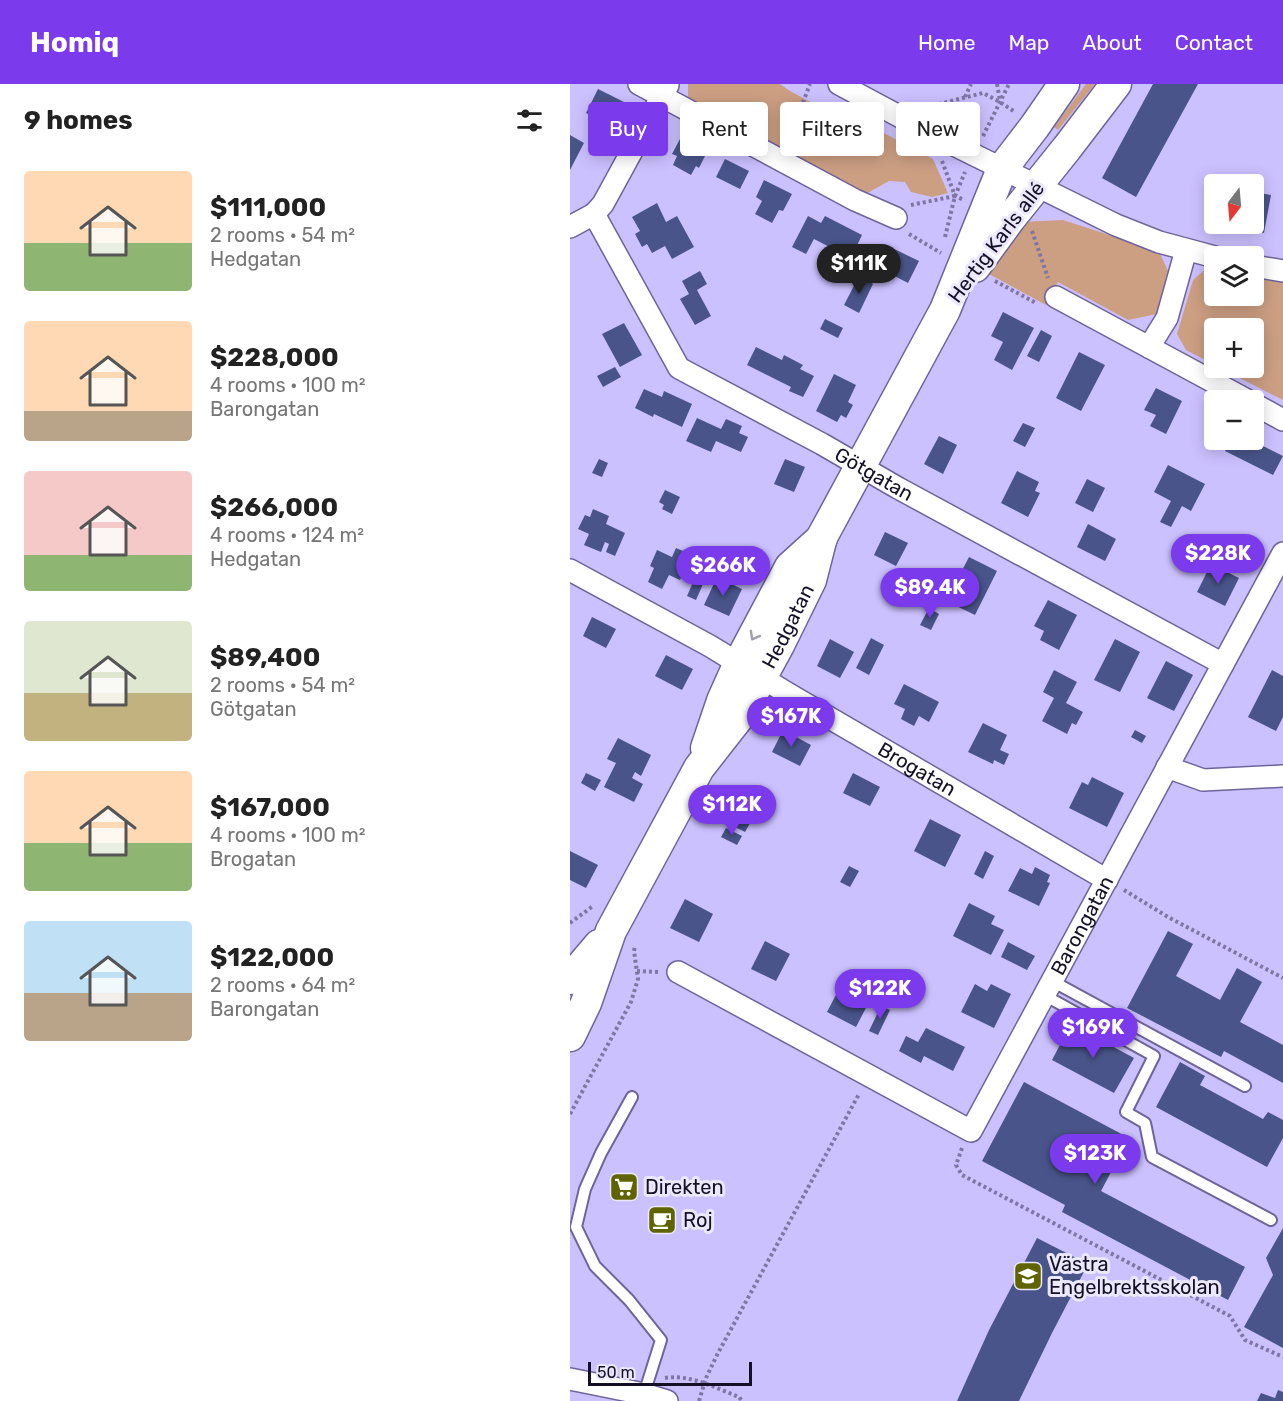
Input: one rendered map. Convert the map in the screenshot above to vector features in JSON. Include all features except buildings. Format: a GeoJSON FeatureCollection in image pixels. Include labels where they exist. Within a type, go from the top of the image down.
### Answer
{"type":"FeatureCollection","features":[{"type":"Feature","properties":{"kind":"main road","name":"Hertig Karls allé"},"geometry":{"type":"LineString","coordinates":[[945,310],[1002,169],[1064,84]]}},
{"type":"Feature","properties":{"kind":"main road","name":"Hertig Karls allé"},"geometry":{"type":"LineString","coordinates":[[945,310],[1010,219],[1116,84]]}},
{"type":"Feature","properties":{"kind":"main road","name":"Hedgatan"},"geometry":{"type":"LineString","coordinates":[[570,1036],[623,934],[699,768],[742,713],[750,670],[811,580],[822,537],[945,310]]}},
{"type":"Feature","properties":{"kind":"main road","name":"Hedgatan"},"geometry":{"type":"LineString","coordinates":[[570,979],[623,934]]}},
{"type":"Feature","properties":{"kind":"street"},"geometry":{"type":"LineString","coordinates":[[639,84],[664,90],[783,161],[855,200],[896,218]]}},
{"type":"Feature","properties":{"kind":"street"},"geometry":{"type":"LineString","coordinates":[[847,86],[896,115]]}},
{"type":"Feature","properties":{"kind":"street"},"geometry":{"type":"LineString","coordinates":[[570,227],[594,214],[603,204],[664,90]]}},
{"type":"Feature","properties":{"kind":"street"},"geometry":{"type":"LineString","coordinates":[[976,156],[1116,225],[1159,242],[1204,254]]}},
{"type":"Feature","properties":{"kind":"street","name":"Götgatan"},"geometry":{"type":"LineString","coordinates":[[594,214],[679,368],[1223,663]]}},
{"type":"Feature","properties":{"kind":"street"},"geometry":{"type":"LineString","coordinates":[[1149,347],[1167,318],[1186,250]]}},
{"type":"Feature","properties":{"kind":"street"},"geometry":{"type":"LineString","coordinates":[[1264,268],[1283,271]]}},
{"type":"Feature","properties":{"kind":"street"},"geometry":{"type":"LineString","coordinates":[[1056,297],[1229,390]]}},
{"type":"Feature","properties":{"kind":"street"},"geometry":{"type":"LineString","coordinates":[[1264,410],[1283,420]]}},
{"type":"Feature","properties":{"kind":"street","name":"Barongatan"},"geometry":{"type":"LineString","coordinates":[[971,1131],[1283,553]]}},
{"type":"Feature","properties":{"kind":"street","name":"Brogatan"},"geometry":{"type":"LineString","coordinates":[[570,570],[710,646],[1107,880]]}},
{"type":"Feature","properties":{"kind":"street"},"geometry":{"type":"LineString","coordinates":[[1167,767],[1203,780],[1283,776]]}},
{"type":"Feature","properties":{"kind":"street"},"geometry":{"type":"LineString","coordinates":[[678,972],[971,1131]]}},
{"type":"Feature","properties":{"kind":"street"},"geometry":{"type":"LineString","coordinates":[[570,1379],[667,1401]]}},
{"type":"Feature","properties":{"kind":"lane"},"geometry":{"type":"LineString","coordinates":[[1048,988],[1245,1086]]}},
{"type":"Feature","properties":{"kind":"lane"},"geometry":{"type":"LineString","coordinates":[[1048,988],[1154,1056],[1126,1112],[1145,1123],[1152,1156],[1271,1220]]}},
{"type":"Feature","properties":{"kind":"lane"},"geometry":{"type":"LineString","coordinates":[[632,1097],[601,1153],[585,1189],[576,1227],[595,1266],[629,1300],[661,1340],[643,1397]]}},
{"type":"Feature","properties":{"kind":"path"},"geometry":{"type":"LineString","coordinates":[[783,161],[798,132],[801,105],[810,84]]}},
{"type":"Feature","properties":{"kind":"path"},"geometry":{"type":"LineString","coordinates":[[964,98],[971,84]]}},
{"type":"Feature","properties":{"kind":"path"},"geometry":{"type":"LineString","coordinates":[[997,84],[1000,102]]}},
{"type":"Feature","properties":{"kind":"path"},"geometry":{"type":"LineString","coordinates":[[985,130],[1009,84]]}},
{"type":"Feature","properties":{"kind":"path"},"geometry":{"type":"LineString","coordinates":[[892,113],[935,106],[983,93],[1000,102]]}},
{"type":"Feature","properties":{"kind":"path"},"geometry":{"type":"LineString","coordinates":[[940,156],[955,196]]}},
{"type":"Feature","properties":{"kind":"path"},"geometry":{"type":"LineString","coordinates":[[939,262],[955,196],[965,173]]}},
{"type":"Feature","properties":{"kind":"path"},"geometry":{"type":"LineString","coordinates":[[941,254],[909,235],[896,218],[910,205],[955,196],[970,202]]}},
{"type":"Feature","properties":{"kind":"path"},"geometry":{"type":"LineString","coordinates":[[989,279],[1040,305],[1056,297],[1031,228]]}},
{"type":"Feature","properties":{"kind":"path"},"geometry":{"type":"LineString","coordinates":[[1107,880],[1168,917],[1283,978]]}},
{"type":"Feature","properties":{"kind":"path"},"geometry":{"type":"LineString","coordinates":[[570,1114],[632,1002],[637,971],[634,951],[623,934]]}},
{"type":"Feature","properties":{"kind":"path"},"geometry":{"type":"LineString","coordinates":[[699,1401],[704,1383],[718,1353],[869,1076]]}},
{"type":"Feature","properties":{"kind":"path"},"geometry":{"type":"LineString","coordinates":[[971,1131],[964,1143],[957,1165],[962,1175],[1230,1316],[1245,1340],[1283,1357]]}},
{"type":"Feature","properties":{"kind":"path"},"geometry":{"type":"LineString","coordinates":[[643,1397],[663,1379],[677,1376],[704,1383],[739,1397],[742,1401]]}},
{"type":"Feature","properties":{"kind":"shaded area"},"geometry":{"type":"Polygon","coordinates":[[[688,84],[780,84],[810,102],[780,102],[780,149],[768,143],[768,102],[694,102],[688,99],[688,84]]]}},
{"type":"Feature","properties":{"kind":"shaded area"},"geometry":{"type":"Polygon","coordinates":[[[1086,84],[1095,84],[1058,130],[1054,127],[1086,84]]]}},
{"type":"Feature","properties":{"kind":"shaded area"},"geometry":{"type":"Polygon","coordinates":[[[884,133],[896,139],[896,156],[927,156],[933,159],[948,193],[932,197],[911,192],[905,182],[889,181],[864,195],[792,156],[884,156],[884,133]]]}},
{"type":"Feature","properties":{"kind":"shaded area"},"geometry":{"type":"Polygon","coordinates":[[[1063,220],[1159,251],[1168,271],[1157,314],[1128,320],[1058,282],[1046,305],[989,274],[1020,222],[1063,220]]]}},
{"type":"Feature","properties":{"kind":"shaded area"},"geometry":{"type":"Polygon","coordinates":[[[1204,270],[1204,306],[1264,306],[1264,277],[1283,281],[1283,400],[1240,378],[1264,378],[1264,318],[1204,318],[1204,359],[1186,350],[1177,334],[1193,280],[1204,270]]]}},
{"type":"Feature","properties":{"kind":"place","name":"Direkten"},"geometry":{"type":"Point","coordinates":[624,1187]}},
{"type":"Feature","properties":{"kind":"place","name":"Roj"},"geometry":{"type":"Point","coordinates":[662,1220]}},
{"type":"Feature","properties":{"kind":"place","name":"Västra Engelbrektsskolan"},"geometry":{"type":"Point","coordinates":[1028,1276]}}]}
